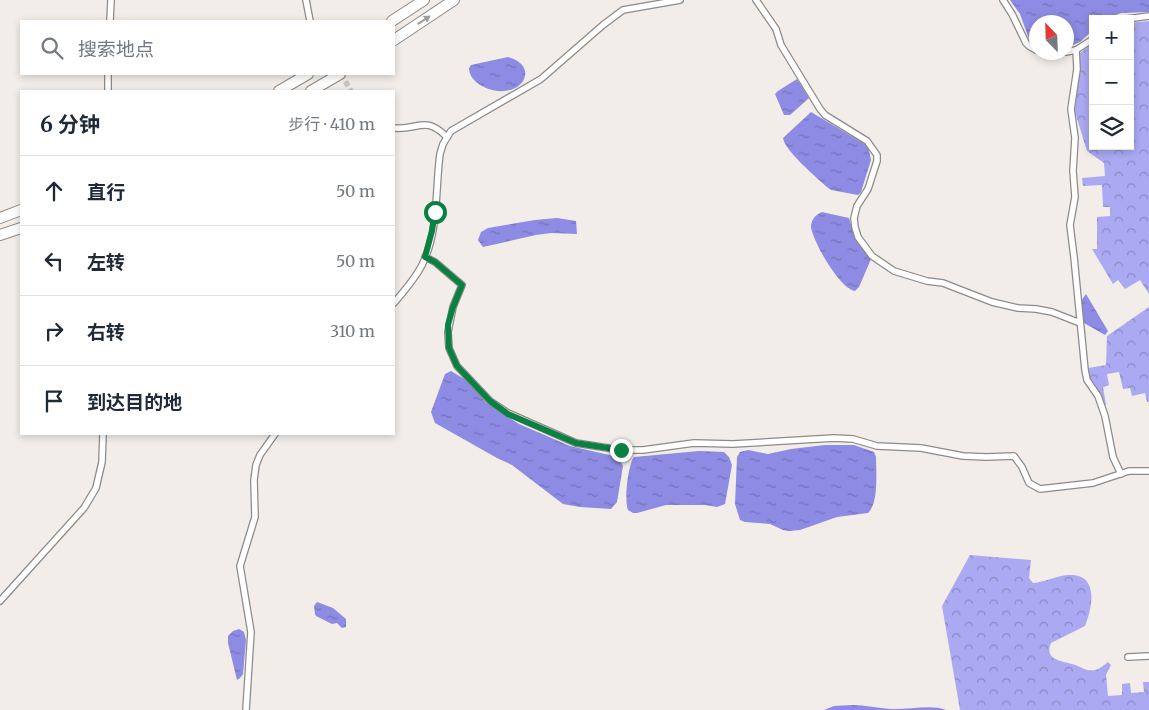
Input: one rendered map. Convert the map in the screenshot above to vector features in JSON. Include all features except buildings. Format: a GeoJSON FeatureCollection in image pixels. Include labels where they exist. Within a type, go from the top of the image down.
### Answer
{"type":"FeatureCollection","features":[{"type":"Feature","properties":{"kind":"highway"},"geometry":{"type":"LineString","coordinates":[[394,20],[424,0]]}},
{"type":"Feature","properties":{"kind":"highway"},"geometry":{"type":"LineString","coordinates":[[395,39],[454,0]]}},
{"type":"Feature","properties":{"kind":"highway"},"geometry":{"type":"LineString","coordinates":[[281,90],[306,75]]}},
{"type":"Feature","properties":{"kind":"highway"},"geometry":{"type":"LineString","coordinates":[[313,90],[338,75]]}},
{"type":"Feature","properties":{"kind":"highway"},"geometry":{"type":"LineString","coordinates":[[0,218],[20,210]]}},
{"type":"Feature","properties":{"kind":"highway"},"geometry":{"type":"LineString","coordinates":[[0,235],[20,228]]}},
{"type":"Feature","properties":{"kind":"street"},"geometry":{"type":"LineString","coordinates":[[110,20],[111,0]]}},
{"type":"Feature","properties":{"kind":"street"},"geometry":{"type":"LineString","coordinates":[[306,0],[310,20]]}},
{"type":"Feature","properties":{"kind":"street"},"geometry":{"type":"LineString","coordinates":[[395,302],[417,274],[425,257],[434,224],[440,154],[451,131],[542,79],[603,25],[624,10],[680,0]]}},
{"type":"Feature","properties":{"kind":"street"},"geometry":{"type":"LineString","coordinates":[[756,0],[776,29],[781,45],[820,109],[825,115],[867,140],[875,150],[877,161],[868,189],[857,206],[854,218],[854,227],[858,237],[872,256],[894,271],[927,281],[943,283],[992,302],[1018,308],[1052,312],[1080,323]]}},
{"type":"Feature","properties":{"kind":"street"},"geometry":{"type":"LineString","coordinates":[[1002,0],[1012,14],[1029,46]]}},
{"type":"Feature","properties":{"kind":"street"},"geometry":{"type":"LineString","coordinates":[[1134,18],[1149,16]]}},
{"type":"Feature","properties":{"kind":"street"},"geometry":{"type":"LineString","coordinates":[[1089,42],[1076,50],[1077,69],[1071,109],[1075,138],[1073,171],[1075,197],[1070,225],[1086,376],[1098,396],[1105,416],[1113,457],[1121,474]]}},
{"type":"Feature","properties":{"kind":"street"},"geometry":{"type":"LineString","coordinates":[[108,75],[108,90]]}},
{"type":"Feature","properties":{"kind":"street"},"geometry":{"type":"LineString","coordinates":[[395,128],[426,124],[437,128],[447,137]]}},
{"type":"Feature","properties":{"kind":"street"},"geometry":{"type":"LineString","coordinates":[[425,257],[435,262],[462,285],[453,307],[448,332],[449,348],[457,366],[490,401],[508,414],[576,443],[621,450],[636,450],[694,443],[770,442],[817,438],[849,439],[876,446],[921,448],[963,456],[1014,456],[1022,466],[1029,482],[1037,488],[1044,489],[1093,483],[1129,472],[1149,471]]}},
{"type":"Feature","properties":{"kind":"street"},"geometry":{"type":"LineString","coordinates":[[0,601],[84,508],[96,488],[102,462],[104,435]]}},
{"type":"Feature","properties":{"kind":"street"},"geometry":{"type":"LineString","coordinates":[[246,710],[251,632],[240,566],[255,517],[254,480],[256,465],[260,455],[274,435]]}},
{"type":"Feature","properties":{"kind":"street"},"geometry":{"type":"LineString","coordinates":[[1128,657],[1149,656]]}},
{"type":"Feature","properties":{"kind":"green space"},"geometry":{"type":"Polygon","coordinates":[[[1149,21],[1149,294],[1140,280],[1125,289],[1118,280],[1113,284],[1092,249],[1097,249],[1097,217],[1110,216],[1110,207],[1103,207],[1102,185],[1083,186],[1082,178],[1105,176],[1104,163],[1087,151],[1074,109],[1080,53],[1089,46],[1089,150],[1134,150],[1134,23],[1149,21]]]}},
{"type":"Feature","properties":{"kind":"green space"},"geometry":{"type":"Polygon","coordinates":[[[1149,307],[1149,402],[1147,402],[1145,393],[1132,396],[1130,388],[1123,389],[1119,372],[1107,374],[1109,385],[1103,387],[1106,405],[1104,405],[1087,374],[1088,368],[1106,365],[1107,336],[1149,307]]]}},
{"type":"Feature","properties":{"kind":"green space"},"geometry":{"type":"Polygon","coordinates":[[[970,555],[1031,560],[1029,578],[1033,583],[1068,575],[1085,579],[1091,592],[1091,601],[1085,626],[1051,643],[1050,653],[1059,661],[1089,670],[1099,669],[1108,662],[1111,665],[1106,675],[1108,696],[1122,695],[1122,684],[1130,683],[1131,693],[1144,692],[1143,682],[1149,682],[1149,710],[960,710],[942,606],[970,555]]]}},
{"type":"Feature","properties":{"kind":"water"},"geometry":{"type":"Polygon","coordinates":[[[1010,0],[1149,0],[1149,12],[1089,15],[1089,34],[1074,44],[1074,15],[1029,15],[1029,39],[1020,14],[1010,0]]]}},
{"type":"Feature","properties":{"kind":"water"},"geometry":{"type":"Polygon","coordinates":[[[508,57],[519,62],[524,68],[525,76],[516,88],[506,91],[495,91],[479,84],[470,74],[469,68],[471,65],[508,57]]]}},
{"type":"Feature","properties":{"kind":"water"},"geometry":{"type":"Polygon","coordinates":[[[797,79],[809,98],[790,115],[784,115],[775,94],[797,79]]]}},
{"type":"Feature","properties":{"kind":"water"},"geometry":{"type":"Polygon","coordinates":[[[811,112],[868,146],[871,160],[861,192],[858,195],[831,190],[802,164],[785,143],[783,138],[811,112]]]}},
{"type":"Feature","properties":{"kind":"water"},"geometry":{"type":"Polygon","coordinates":[[[822,212],[849,218],[854,235],[871,259],[859,287],[855,291],[849,288],[835,274],[813,234],[811,224],[814,218],[822,212]]]}},
{"type":"Feature","properties":{"kind":"water"},"geometry":{"type":"Polygon","coordinates":[[[557,218],[576,221],[577,234],[551,233],[536,235],[483,247],[478,240],[481,232],[488,228],[557,218]]]}},
{"type":"Feature","properties":{"kind":"water"},"geometry":{"type":"Polygon","coordinates":[[[1086,294],[1108,331],[1105,335],[1084,323],[1081,301],[1086,294]]]}},
{"type":"Feature","properties":{"kind":"water"},"geometry":{"type":"Polygon","coordinates":[[[451,371],[469,382],[486,403],[519,424],[570,446],[618,457],[623,466],[617,502],[611,509],[563,504],[512,465],[435,423],[431,412],[445,374],[451,371]]]}},
{"type":"Feature","properties":{"kind":"water"},"geometry":{"type":"Polygon","coordinates":[[[825,445],[854,445],[874,452],[876,457],[875,495],[872,508],[868,513],[837,517],[800,530],[789,531],[770,524],[740,520],[735,504],[737,457],[740,452],[748,450],[768,454],[825,445]]]}},
{"type":"Feature","properties":{"kind":"water"},"geometry":{"type":"Polygon","coordinates":[[[699,451],[724,452],[729,457],[732,465],[725,504],[717,507],[705,505],[666,505],[637,513],[628,510],[626,499],[627,483],[634,457],[699,451]]]}},
{"type":"Feature","properties":{"kind":"water"},"geometry":{"type":"Polygon","coordinates":[[[317,602],[333,608],[346,619],[346,627],[342,628],[337,623],[332,624],[316,616],[314,606],[317,602]]]}},
{"type":"Feature","properties":{"kind":"water"},"geometry":{"type":"Polygon","coordinates":[[[239,629],[244,632],[246,640],[243,674],[237,680],[228,636],[233,631],[239,629]]]}},
{"type":"Feature","properties":{"kind":"water"},"geometry":{"type":"Polygon","coordinates":[[[852,705],[891,709],[927,707],[946,710],[824,710],[834,706],[852,705]]]}},
{"type":"Feature","properties":{"kind":"tunnel"},"geometry":{"type":"LineString","coordinates":[[342,75],[350,90]]}},
{"type":"Feature","properties":{"kind":"route"},"geometry":{"type":"LineString","coordinates":[[435,212],[434,224],[425,257],[435,262],[462,285],[448,325],[448,344],[457,366],[490,401],[508,414],[576,443],[621,450]]}}]}
